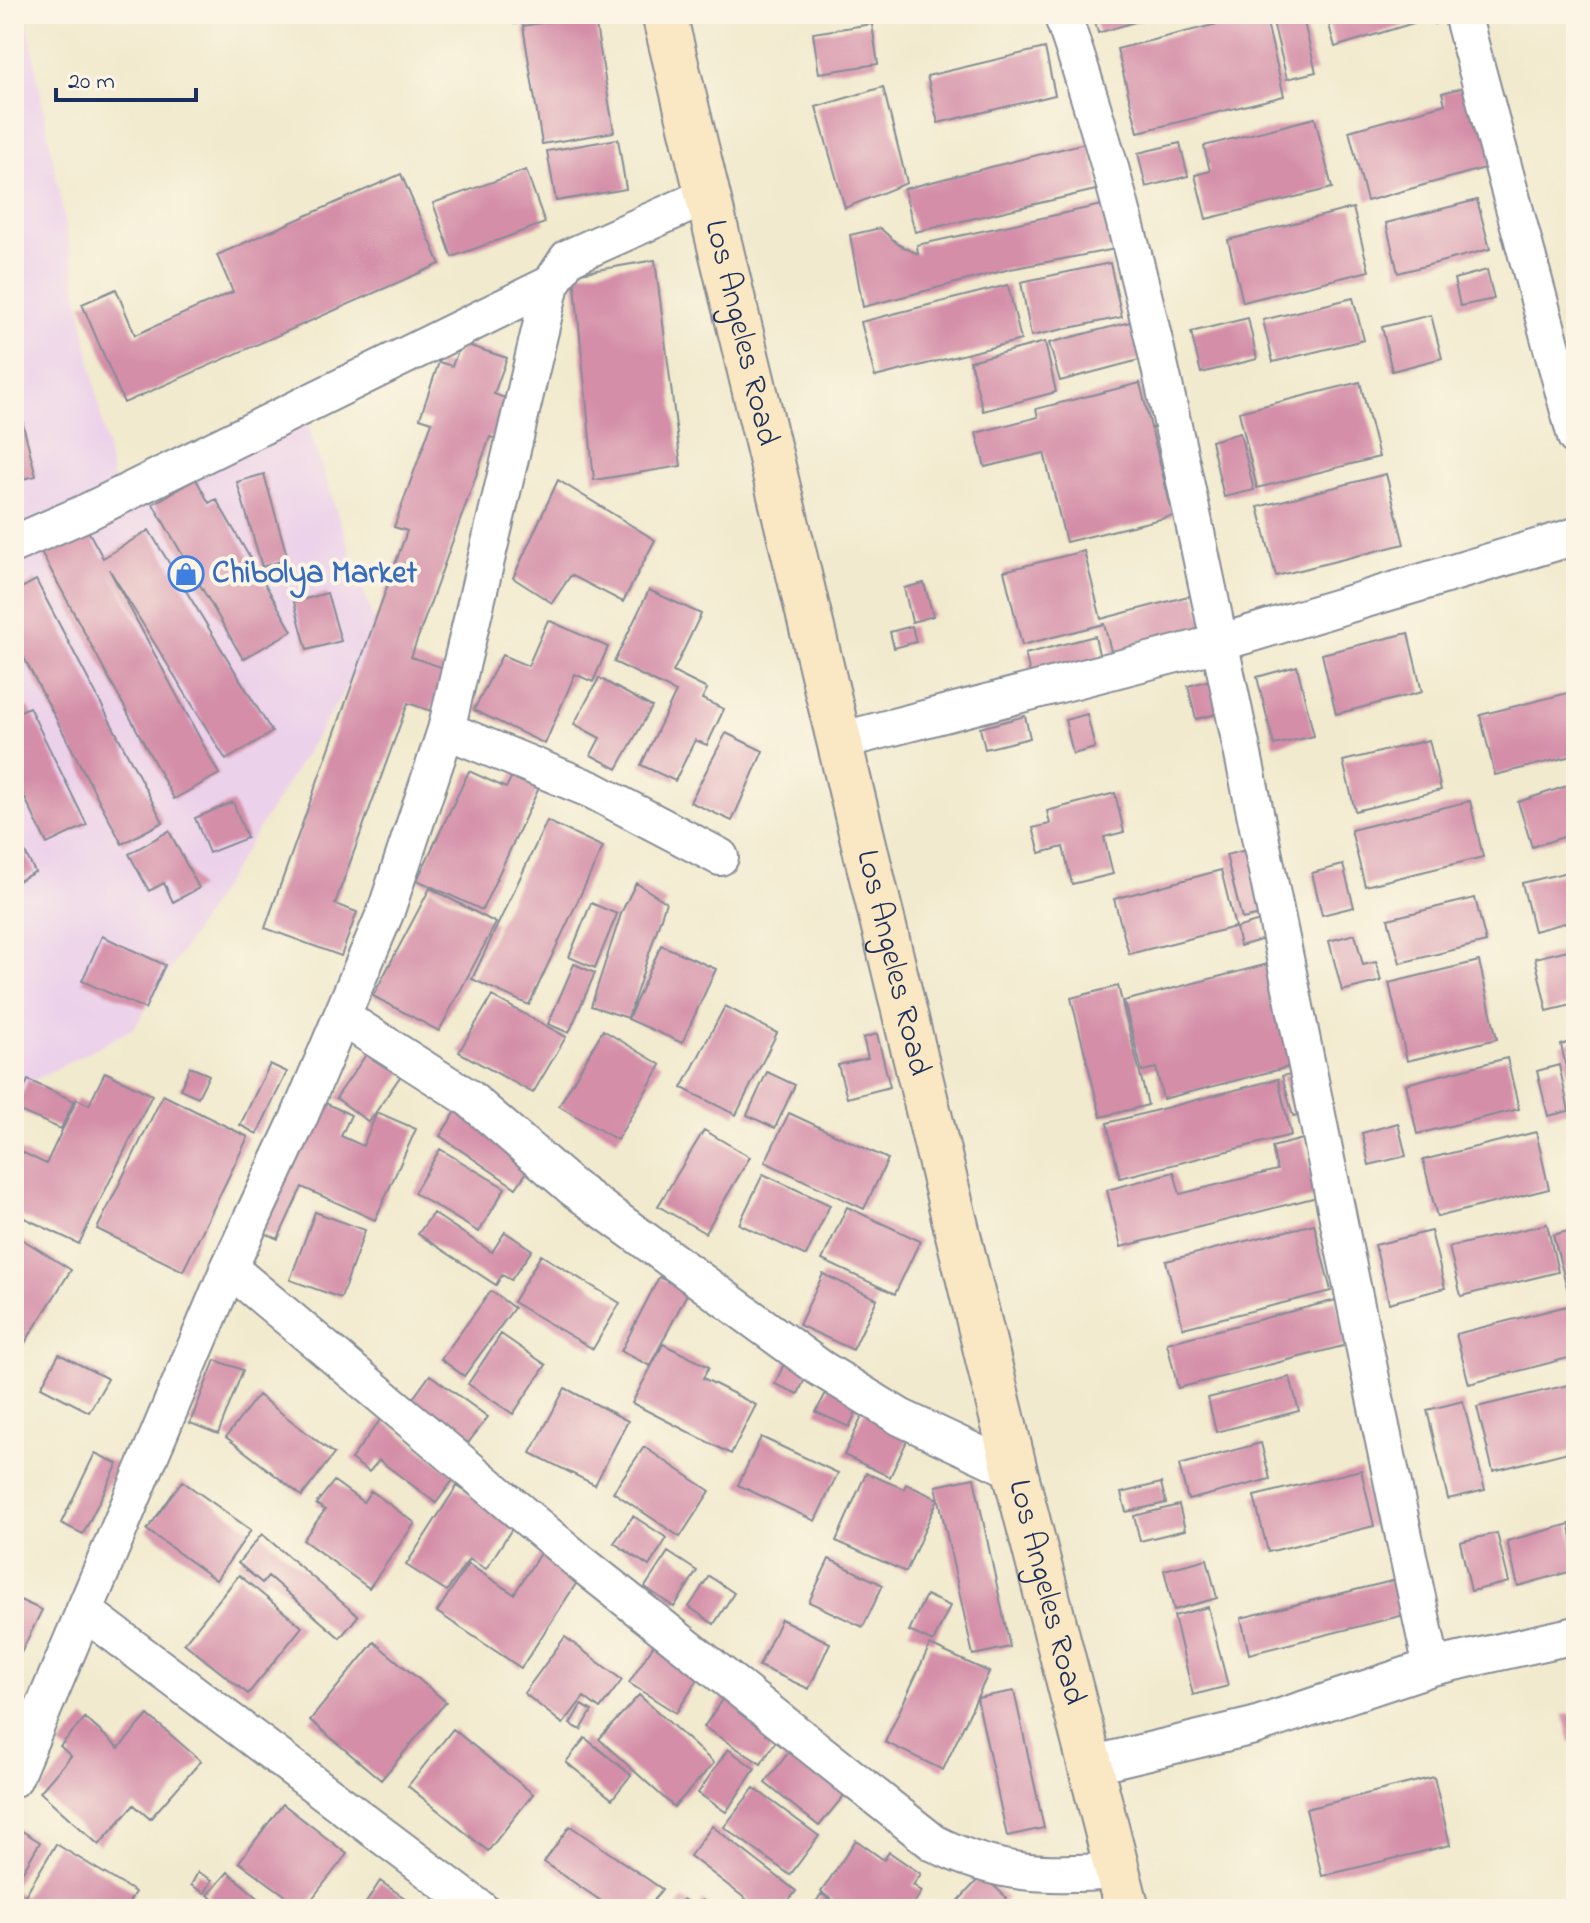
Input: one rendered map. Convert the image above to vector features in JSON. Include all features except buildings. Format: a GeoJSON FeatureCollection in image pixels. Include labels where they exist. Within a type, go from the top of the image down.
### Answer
{"type":"FeatureCollection","features":[{"type":"Feature","properties":{"kind":"main road","name":"Los Angeles Road"},"geometry":{"type":"LineString","coordinates":[[664,14],[1015,1471],[1122,1890]]}},
{"type":"Feature","properties":{"kind":"street"},"geometry":{"type":"LineString","coordinates":[[1062,14],[1104,137],[1163,379],[1302,1032],[1353,1304],[1432,1667]]}},
{"type":"Feature","properties":{"kind":"street"},"geometry":{"type":"LineString","coordinates":[[1462,14],[1576,437]]}},
{"type":"Feature","properties":{"kind":"street"},"geometry":{"type":"LineString","coordinates":[[14,1778],[229,1268],[386,911],[446,730],[551,284],[568,258],[707,196]]}},
{"type":"Feature","properties":{"kind":"street"},"geometry":{"type":"LineString","coordinates":[[14,544],[101,506],[551,284]]}},
{"type":"Feature","properties":{"kind":"street"},"geometry":{"type":"LineString","coordinates":[[839,741],[1219,643],[1576,536]]}},
{"type":"Feature","properties":{"kind":"street"},"geometry":{"type":"LineString","coordinates":[[446,730],[592,790],[720,857]]}},
{"type":"Feature","properties":{"kind":"street"},"geometry":{"type":"LineString","coordinates":[[342,1017],[469,1098],[573,1188],[820,1368],[900,1417],[1015,1471]]}},
{"type":"Feature","properties":{"kind":"street"},"geometry":{"type":"LineString","coordinates":[[229,1268],[581,1563],[934,1843],[971,1862],[1122,1890]]}},
{"type":"Feature","properties":{"kind":"street"},"geometry":{"type":"LineString","coordinates":[[84,1611],[480,1909]]}},
{"type":"Feature","properties":{"kind":"street"},"geometry":{"type":"LineString","coordinates":[[1090,1765],[1254,1726],[1432,1667],[1576,1635]]}},
{"type":"Feature","properties":{"kind":"shaded area","name":"Chibolya Market"},"geometry":{"type":"Polygon","coordinates":[[[14,14],[26,14],[116,497],[306,420],[379,636],[134,1028],[14,1091],[14,14]]]}},
{"type":"Feature","properties":{"kind":"place","name":"Chibolya Market"},"geometry":{"type":"Point","coordinates":[186,574]}}]}
